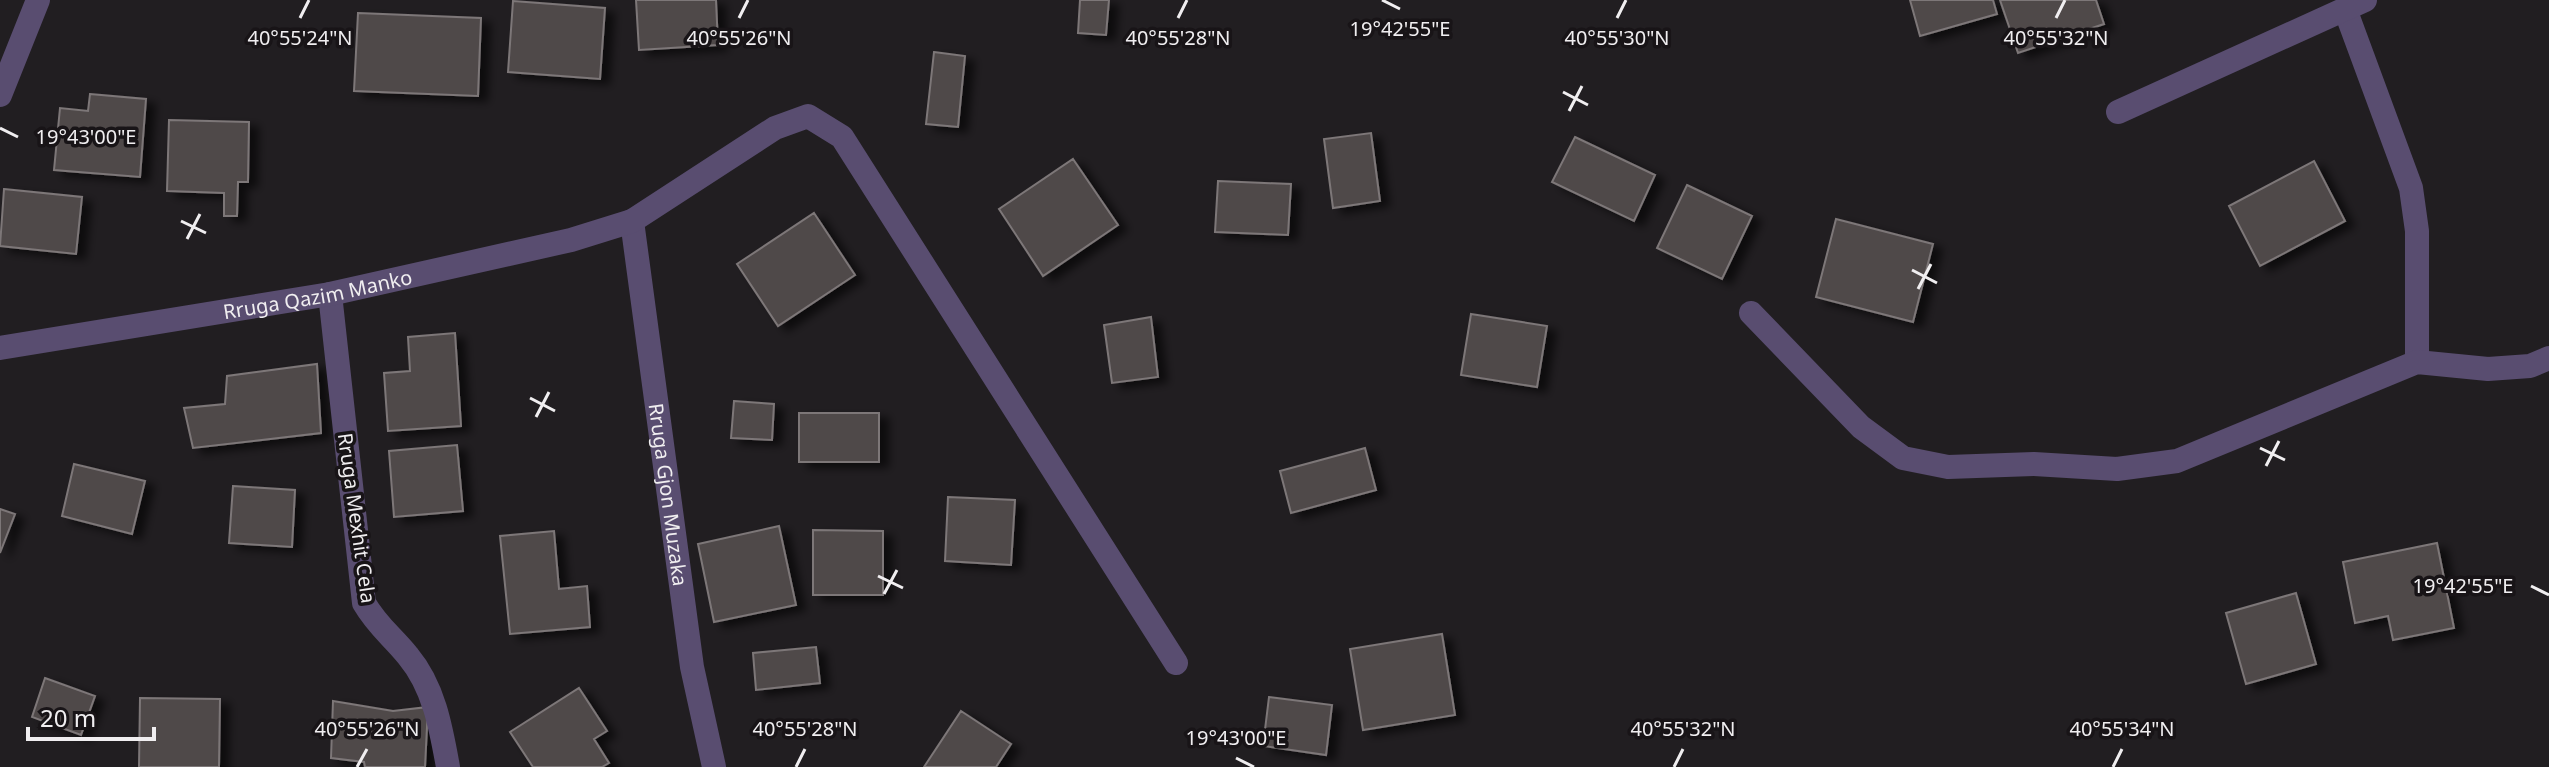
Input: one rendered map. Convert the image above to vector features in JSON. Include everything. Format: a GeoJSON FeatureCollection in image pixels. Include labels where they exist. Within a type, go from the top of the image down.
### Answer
{"type":"FeatureCollection","features":[{"type":"Feature","properties":{"kind":"street"},"geometry":{"type":"LineString","coordinates":[[0,95],[38,0]]}},
{"type":"Feature","properties":{"kind":"street"},"geometry":{"type":"LineString","coordinates":[[2118,112],[2355,4],[2411,188],[2417,231],[2417,362]]}},
{"type":"Feature","properties":{"kind":"street","name":"Rruga Qazim Manko"},"geometry":{"type":"LineString","coordinates":[[0,348],[25,341],[330,294],[571,240],[632,221],[775,128],[808,116],[842,137],[1176,663]]}},
{"type":"Feature","properties":{"kind":"street","name":"Rruga Gjon Muzaka"},"geometry":{"type":"LineString","coordinates":[[632,221],[692,667],[714,767]]}},
{"type":"Feature","properties":{"kind":"street","name":"Rruga Mexhit Cela"},"geometry":{"type":"LineString","coordinates":[[330,294],[364,603],[376,623],[417,667],[439,716],[448,767]]}},
{"type":"Feature","properties":{"kind":"street"},"geometry":{"type":"LineString","coordinates":[[1751,313],[1861,427],[1903,458],[1948,467],[2034,464],[2117,469],[2177,461],[2417,362],[2488,369],[2530,366],[2549,358]]}},
{"type":"Feature","properties":{"kind":"building"},"geometry":{"type":"Polygon","coordinates":[[[636,0],[716,0],[718,45],[639,50],[636,0]]]}},
{"type":"Feature","properties":{"kind":"building"},"geometry":{"type":"Polygon","coordinates":[[[1080,0],[1109,0],[1106,35],[1078,33],[1080,0]]]}},
{"type":"Feature","properties":{"kind":"building"},"geometry":{"type":"Polygon","coordinates":[[[1910,0],[1993,0],[1997,14],[1920,36],[1910,0]]]}},
{"type":"Feature","properties":{"kind":"building"},"geometry":{"type":"Polygon","coordinates":[[[2000,0],[2096,0],[2104,24],[2018,53],[2000,0]]]}},
{"type":"Feature","properties":{"kind":"building"},"geometry":{"type":"Polygon","coordinates":[[[513,1],[605,8],[600,79],[508,72],[513,1]]]}},
{"type":"Feature","properties":{"kind":"building"},"geometry":{"type":"Polygon","coordinates":[[[358,13],[481,18],[478,96],[354,91],[358,13]]]}},
{"type":"Feature","properties":{"kind":"building"},"geometry":{"type":"Polygon","coordinates":[[[934,52],[965,56],[958,127],[926,124],[934,52]]]}},
{"type":"Feature","properties":{"kind":"building"},"geometry":{"type":"Polygon","coordinates":[[[90,94],[146,99],[140,177],[54,170],[60,108],[88,111],[90,94]]]}},
{"type":"Feature","properties":{"kind":"building"},"geometry":{"type":"Polygon","coordinates":[[[169,120],[249,122],[248,182],[238,182],[237,216],[224,216],[224,193],[167,191],[169,120]]]}},
{"type":"Feature","properties":{"kind":"building"},"geometry":{"type":"Polygon","coordinates":[[[1371,133],[1380,201],[1333,208],[1324,139],[1371,133]]]}},
{"type":"Feature","properties":{"kind":"building"},"geometry":{"type":"Polygon","coordinates":[[[1575,137],[1655,175],[1634,221],[1552,182],[1575,137]]]}},
{"type":"Feature","properties":{"kind":"building"},"geometry":{"type":"Polygon","coordinates":[[[1073,159],[1118,225],[1043,276],[999,209],[1073,159]]]}},
{"type":"Feature","properties":{"kind":"building"},"geometry":{"type":"Polygon","coordinates":[[[2314,161],[2345,221],[2260,266],[2229,206],[2314,161]]]}},
{"type":"Feature","properties":{"kind":"building"},"geometry":{"type":"Polygon","coordinates":[[[1218,181],[1291,184],[1288,235],[1215,232],[1218,181]]]}},
{"type":"Feature","properties":{"kind":"building"},"geometry":{"type":"Polygon","coordinates":[[[1687,185],[1752,216],[1722,279],[1657,248],[1687,185]]]}},
{"type":"Feature","properties":{"kind":"building"},"geometry":{"type":"Polygon","coordinates":[[[4,189],[82,197],[76,254],[0,246],[4,189]]]}},
{"type":"Feature","properties":{"kind":"building"},"geometry":{"type":"Polygon","coordinates":[[[814,213],[855,275],[778,326],[737,264],[814,213]]]}},
{"type":"Feature","properties":{"kind":"building"},"geometry":{"type":"Polygon","coordinates":[[[1836,219],[1933,244],[1913,322],[1816,297],[1836,219]]]}},
{"type":"Feature","properties":{"kind":"building"},"geometry":{"type":"Polygon","coordinates":[[[1471,314],[1547,326],[1537,387],[1461,375],[1471,314]]]}},
{"type":"Feature","properties":{"kind":"building"},"geometry":{"type":"Polygon","coordinates":[[[1151,317],[1158,377],[1112,383],[1104,325],[1151,317]]]}},
{"type":"Feature","properties":{"kind":"building"},"geometry":{"type":"Polygon","coordinates":[[[455,333],[461,426],[388,431],[384,373],[410,371],[408,337],[455,333]]]}},
{"type":"Feature","properties":{"kind":"building"},"geometry":{"type":"Polygon","coordinates":[[[317,364],[321,433],[193,448],[184,408],[225,404],[227,376],[317,364]]]}},
{"type":"Feature","properties":{"kind":"building"},"geometry":{"type":"Polygon","coordinates":[[[734,401],[774,404],[772,440],[731,438],[734,401]]]}},
{"type":"Feature","properties":{"kind":"building"},"geometry":{"type":"Polygon","coordinates":[[[799,413],[879,413],[879,462],[799,462],[799,413]]]}},
{"type":"Feature","properties":{"kind":"building"},"geometry":{"type":"Polygon","coordinates":[[[457,445],[463,511],[394,517],[389,451],[457,445]]]}},
{"type":"Feature","properties":{"kind":"building"},"geometry":{"type":"Polygon","coordinates":[[[1365,448],[1376,490],[1291,513],[1280,471],[1365,448]]]}},
{"type":"Feature","properties":{"kind":"building"},"geometry":{"type":"Polygon","coordinates":[[[74,464],[145,481],[132,534],[62,516],[74,464]]]}},
{"type":"Feature","properties":{"kind":"building"},"geometry":{"type":"Polygon","coordinates":[[[233,486],[295,490],[292,547],[229,543],[233,486]]]}},
{"type":"Feature","properties":{"kind":"building"},"geometry":{"type":"Polygon","coordinates":[[[948,497],[1015,500],[1011,565],[945,561],[948,497]]]}},
{"type":"Feature","properties":{"kind":"building"},"geometry":{"type":"Polygon","coordinates":[[[0,509],[15,514],[0,553],[0,509]]]}},
{"type":"Feature","properties":{"kind":"building"},"geometry":{"type":"Polygon","coordinates":[[[779,526],[796,605],[714,622],[698,544],[779,526]]]}},
{"type":"Feature","properties":{"kind":"building"},"geometry":{"type":"Polygon","coordinates":[[[813,530],[883,531],[883,595],[813,595],[813,530]]]}},
{"type":"Feature","properties":{"kind":"building"},"geometry":{"type":"Polygon","coordinates":[[[554,531],[559,589],[587,586],[590,627],[510,634],[500,536],[554,531]]]}},
{"type":"Feature","properties":{"kind":"building"},"geometry":{"type":"Polygon","coordinates":[[[2437,543],[2454,628],[2393,640],[2388,616],[2355,623],[2343,562],[2437,543]]]}},
{"type":"Feature","properties":{"kind":"building"},"geometry":{"type":"Polygon","coordinates":[[[2296,593],[2316,664],[2246,684],[2226,613],[2296,593]]]}},
{"type":"Feature","properties":{"kind":"building"},"geometry":{"type":"Polygon","coordinates":[[[1442,634],[1455,715],[1363,730],[1350,649],[1442,634]]]}},
{"type":"Feature","properties":{"kind":"building"},"geometry":{"type":"Polygon","coordinates":[[[816,647],[820,683],[756,690],[753,653],[816,647]]]}},
{"type":"Feature","properties":{"kind":"building"},"geometry":{"type":"Polygon","coordinates":[[[45,678],[95,696],[81,735],[32,717],[45,678]]]}},
{"type":"Feature","properties":{"kind":"building"},"geometry":{"type":"Polygon","coordinates":[[[579,688],[607,731],[594,739],[609,763],[602,767],[533,767],[510,732],[579,688]]]}},
{"type":"Feature","properties":{"kind":"building"},"geometry":{"type":"Polygon","coordinates":[[[1269,697],[1332,705],[1326,755],[1263,746],[1269,697]]]}},
{"type":"Feature","properties":{"kind":"building"},"geometry":{"type":"Polygon","coordinates":[[[140,698],[220,699],[219,767],[139,767],[140,698]]]}},
{"type":"Feature","properties":{"kind":"building"},"geometry":{"type":"Polygon","coordinates":[[[333,701],[393,711],[428,707],[425,767],[365,767],[364,762],[331,758],[333,701]]]}},
{"type":"Feature","properties":{"kind":"building"},"geometry":{"type":"Polygon","coordinates":[[[961,711],[1011,744],[996,767],[924,767],[961,711]]]}}]}
